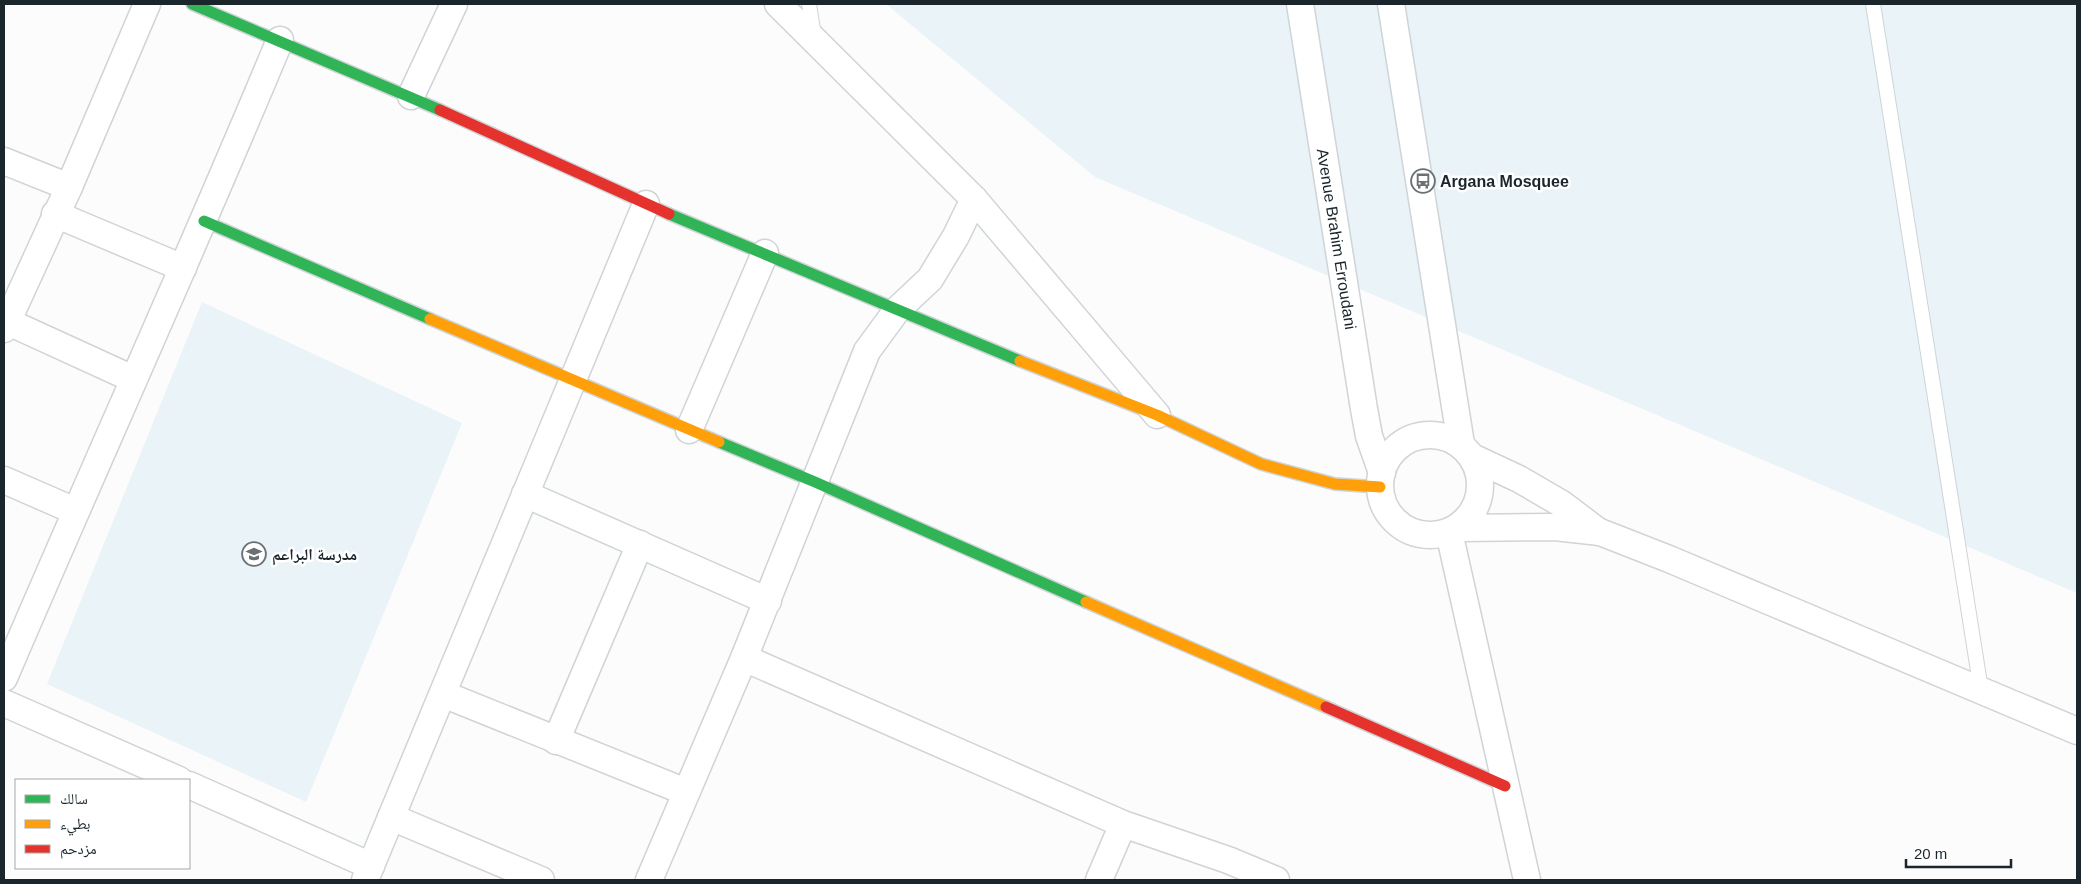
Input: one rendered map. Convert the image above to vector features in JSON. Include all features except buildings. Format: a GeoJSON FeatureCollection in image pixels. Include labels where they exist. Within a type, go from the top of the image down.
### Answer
{"type":"FeatureCollection","features":[{"type":"Feature","properties":{"kind":"street"},"geometry":{"type":"LineString","coordinates":[[133,379],[5,324],[69,187],[146,4]]}},
{"type":"Feature","properties":{"kind":"street"},"geometry":{"type":"LineString","coordinates":[[192,4],[411,96],[646,204],[1053,375],[1157,415],[1261,464],[1335,484],[1381,480]]}},
{"type":"Feature","properties":{"kind":"street"},"geometry":{"type":"LineString","coordinates":[[411,96],[454,4]]}},
{"type":"Feature","properties":{"kind":"street"},"geometry":{"type":"LineString","coordinates":[[778,4],[974,199],[1157,415]]}},
{"type":"Feature","properties":{"kind":"street","name":"Avenue Brahim Erroudani"},"geometry":{"type":"LineString","coordinates":[[1300,4],[1364,409],[1381,480]]}},
{"type":"Feature","properties":{"kind":"street"},"geometry":{"type":"LineString","coordinates":[[1391,4],[1468,451],[1480,473],[1481,489],[1477,504],[1469,518],[1453,530],[1436,536],[1422,535],[1409,531],[1388,513],[1382,500],[1381,480],[1387,460],[1396,448],[1407,440],[1421,435],[1435,434],[1449,438],[1468,451],[1553,498],[1600,532],[1669,559],[2077,731]]}},
{"type":"Feature","properties":{"kind":"street"},"geometry":{"type":"LineString","coordinates":[[4,678],[75,511],[204,221],[280,40]]}},
{"type":"Feature","properties":{"kind":"street"},"geometry":{"type":"LineString","coordinates":[[4,161],[69,187]]}},
{"type":"Feature","properties":{"kind":"street"},"geometry":{"type":"LineString","coordinates":[[649,880],[768,601],[867,351],[896,310],[930,278],[956,236],[974,199]]}},
{"type":"Feature","properties":{"kind":"street"},"geometry":{"type":"LineString","coordinates":[[190,785],[368,873],[646,204]]}},
{"type":"Feature","properties":{"kind":"street"},"geometry":{"type":"LineString","coordinates":[[55,214],[183,268]]}},
{"type":"Feature","properties":{"kind":"street"},"geometry":{"type":"LineString","coordinates":[[204,221],[689,430],[815,482],[1506,786]]}},
{"type":"Feature","properties":{"kind":"street"},"geometry":{"type":"LineString","coordinates":[[689,430],[764,253]]}},
{"type":"Feature","properties":{"kind":"street"},"geometry":{"type":"LineString","coordinates":[[4,480],[75,511]]}},
{"type":"Feature","properties":{"kind":"street"},"geometry":{"type":"LineString","coordinates":[[526,494],[768,601]]}},
{"type":"Feature","properties":{"kind":"street"},"geometry":{"type":"LineString","coordinates":[[1453,530],[1556,527],[1600,532]]}},
{"type":"Feature","properties":{"kind":"street"},"geometry":{"type":"LineString","coordinates":[[1453,530],[1527,880]]}},
{"type":"Feature","properties":{"kind":"street"},"geometry":{"type":"LineString","coordinates":[[556,741],[640,544]]}},
{"type":"Feature","properties":{"kind":"street"},"geometry":{"type":"LineString","coordinates":[[744,658],[1224,870],[1276,880]]}},
{"type":"Feature","properties":{"kind":"street"},"geometry":{"type":"LineString","coordinates":[[443,694],[686,792]]}},
{"type":"Feature","properties":{"kind":"street"},"geometry":{"type":"LineString","coordinates":[[4,702],[176,779]]}},
{"type":"Feature","properties":{"kind":"street"},"geometry":{"type":"LineString","coordinates":[[391,818],[506,874],[541,880]]}},
{"type":"Feature","properties":{"kind":"street"},"geometry":{"type":"LineString","coordinates":[[1099,880],[1123,824]]}},
{"type":"Feature","properties":{"kind":"lane"},"geometry":{"type":"LineString","coordinates":[[810,4],[814,39]]}},
{"type":"Feature","properties":{"kind":"lane"},"geometry":{"type":"LineString","coordinates":[[1874,4],[1981,690]]}},
{"type":"Feature","properties":{"kind":"shaded area"},"geometry":{"type":"Polygon","coordinates":[[[886,4],[2077,4],[2077,593],[1095,177],[886,4]]]}},
{"type":"Feature","properties":{"kind":"shaded area","name":"مدرسة البراعم"},"geometry":{"type":"Polygon","coordinates":[[[202,302],[462,423],[306,802],[47,684],[202,302]]]}},
{"type":"Feature","properties":{"kind":"traffic: fast"},"geometry":{"type":"LineString","coordinates":[[192,4],[440,110]]}},
{"type":"Feature","properties":{"kind":"traffic: fast"},"geometry":{"type":"LineString","coordinates":[[669,214],[1020,361]]}},
{"type":"Feature","properties":{"kind":"traffic: fast"},"geometry":{"type":"LineString","coordinates":[[204,221],[430,319]]}},
{"type":"Feature","properties":{"kind":"traffic: fast"},"geometry":{"type":"LineString","coordinates":[[719,442],[815,482],[1086,602]]}},
{"type":"Feature","properties":{"kind":"traffic: slow"},"geometry":{"type":"LineString","coordinates":[[430,319],[719,442]]}},
{"type":"Feature","properties":{"kind":"traffic: slow"},"geometry":{"type":"LineString","coordinates":[[1020,361],[1157,415],[1261,464],[1335,484],[1380,487]]}},
{"type":"Feature","properties":{"kind":"traffic: slow"},"geometry":{"type":"LineString","coordinates":[[1086,602],[1326,707]]}},
{"type":"Feature","properties":{"kind":"traffic: jam"},"geometry":{"type":"LineString","coordinates":[[440,110],[669,214]]}},
{"type":"Feature","properties":{"kind":"traffic: jam"},"geometry":{"type":"LineString","coordinates":[[1326,707],[1505,786]]}},
{"type":"Feature","properties":{"kind":"place","name":"Argana Mosquee"},"geometry":{"type":"Point","coordinates":[1423,181]}},
{"type":"Feature","properties":{"kind":"place","name":"مدرسة البراعم"},"geometry":{"type":"Point","coordinates":[254,554]}}]}
